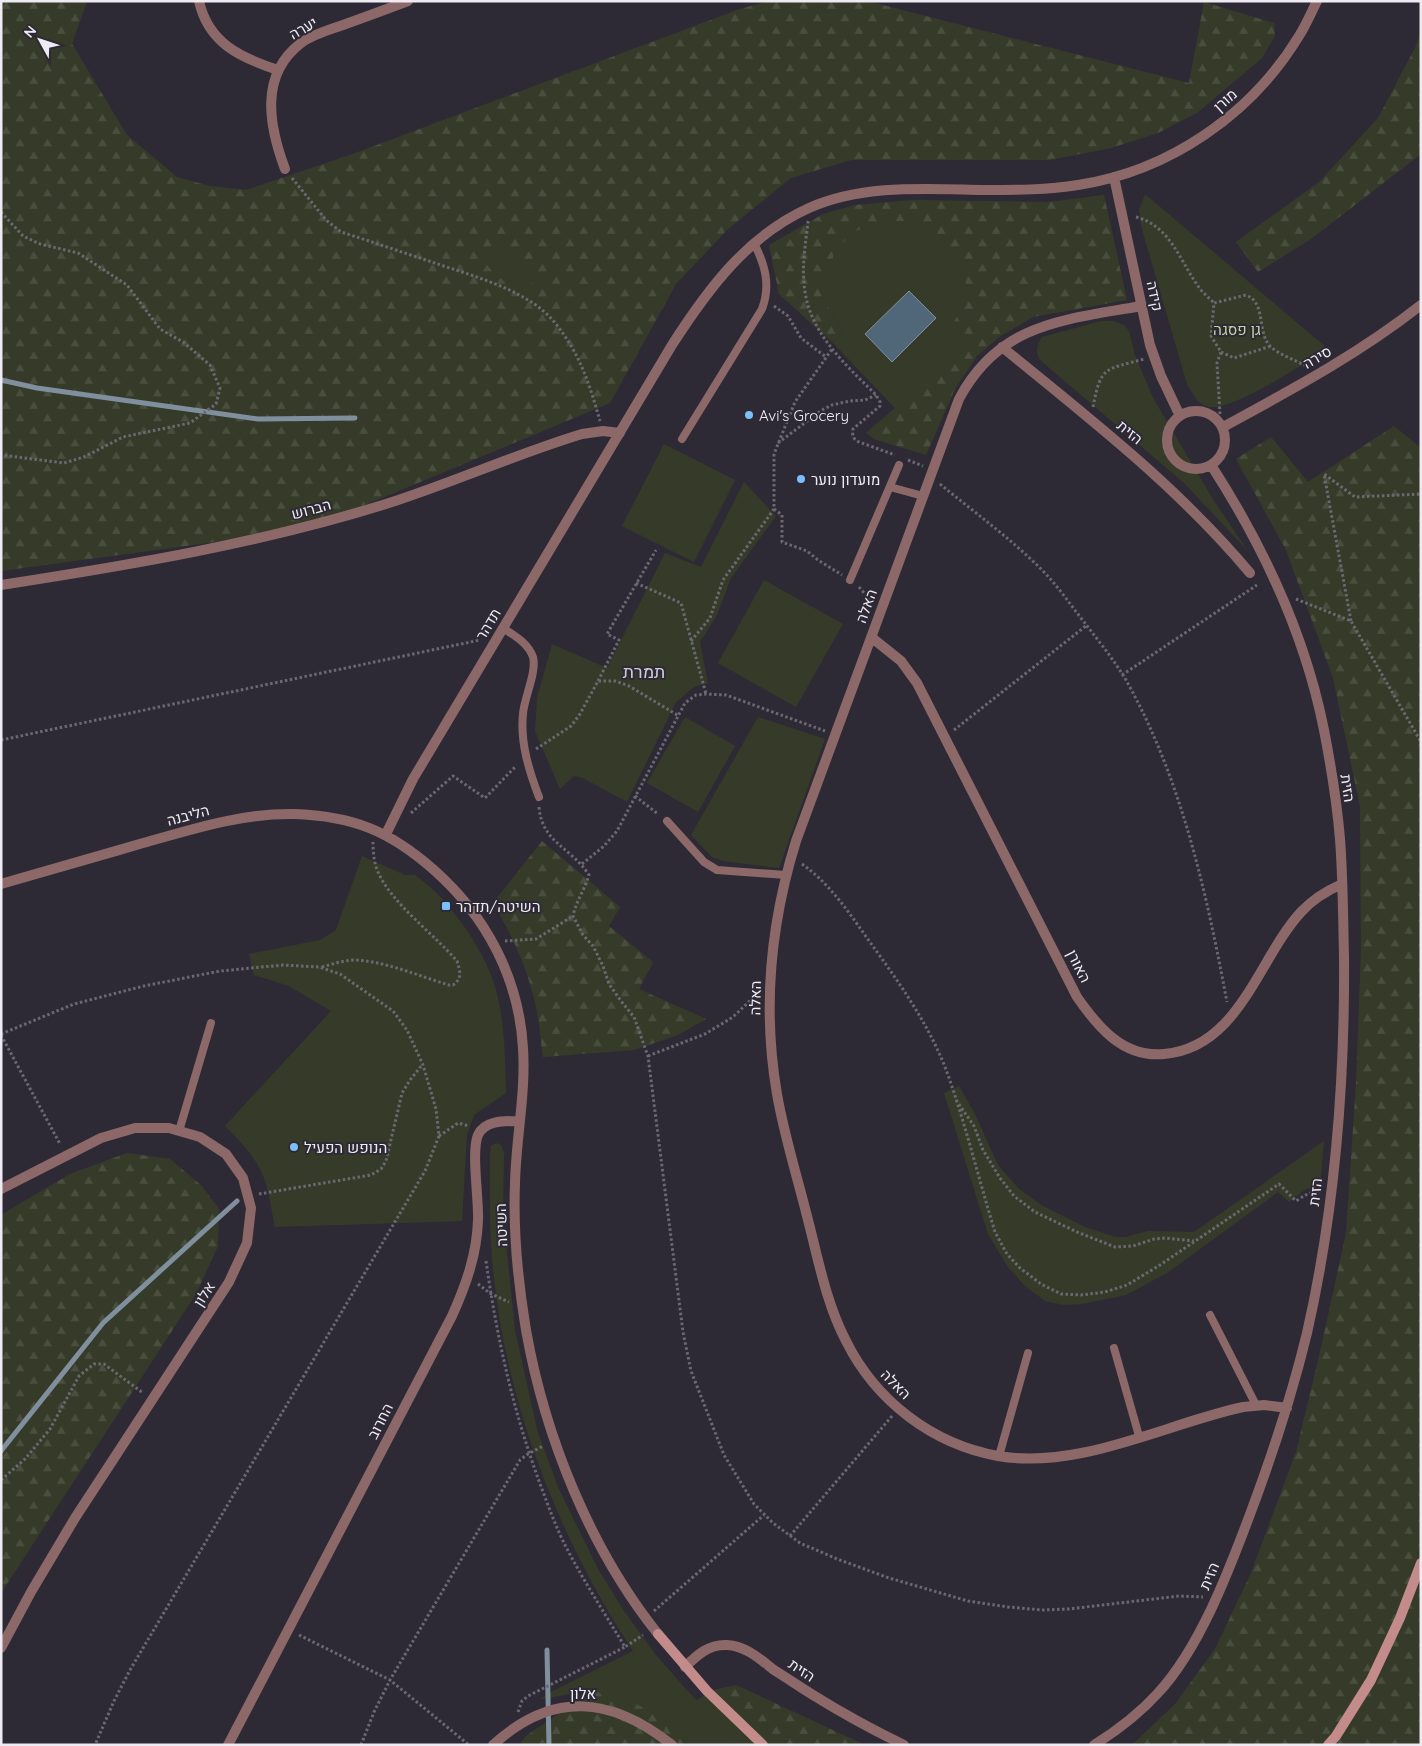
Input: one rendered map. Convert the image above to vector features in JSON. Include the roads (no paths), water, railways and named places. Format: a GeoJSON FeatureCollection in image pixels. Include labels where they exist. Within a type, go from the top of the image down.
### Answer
{"type":"FeatureCollection","features":[{"type":"Feature","properties":{"kind":"main road"},"geometry":{"type":"LineString","coordinates":[[1328,1745],[1336,1736],[1372,1680],[1400,1618],[1421,1563]]}},
{"type":"Feature","properties":{"kind":"main road"},"geometry":{"type":"LineString","coordinates":[[656,1631],[707,1691],[763,1745]]}},
{"type":"Feature","properties":{"kind":"street"},"geometry":{"type":"LineString","coordinates":[[199,1],[209,28],[219,39],[252,61],[278,70],[272,88],[270,108],[274,135],[285,169]]}},
{"type":"Feature","properties":{"kind":"street","name":"יערה"},"geometry":{"type":"LineString","coordinates":[[278,70],[288,55],[302,42],[321,33],[408,1]]}},
{"type":"Feature","properties":{"kind":"street","name":"מורן"},"geometry":{"type":"LineString","coordinates":[[810,208],[842,197],[876,191],[912,189],[1021,190],[1078,185],[1132,172],[1181,151],[1226,121],[1265,82],[1299,36],[1317,1]]}},
{"type":"Feature","properties":{"kind":"street","name":"קידה"},"geometry":{"type":"LineString","coordinates":[[1114,177],[1141,306],[1154,356],[1180,416]]}},
{"type":"Feature","properties":{"kind":"street","name":"תדהר"},"geometry":{"type":"LineString","coordinates":[[386,834],[413,779],[698,305],[724,272],[754,243],[779,224],[810,208]]}},
{"type":"Feature","properties":{"kind":"street","name":"סירה"},"geometry":{"type":"LineString","coordinates":[[1222,425],[1319,374],[1368,344],[1421,305]]}},
{"type":"Feature","properties":{"kind":"street","name":"האלה"},"geometry":{"type":"LineString","coordinates":[[1141,306],[1057,322],[1020,336],[1002,347],[978,368],[959,399],[835,734],[786,875],[775,928],[769,983],[770,1030],[777,1095],[830,1301],[845,1340],[866,1375],[898,1409],[924,1429],[960,1446],[999,1456],[1042,1458],[1087,1452],[1230,1410],[1256,1405],[1287,1408]]}},
{"type":"Feature","properties":{"kind":"street","name":"הזית"},"geometry":{"type":"LineString","coordinates":[[1002,347],[1091,419],[1176,492],[1214,531],[1250,573]]}},
{"type":"Feature","properties":{"kind":"street"},"geometry":{"type":"LineString","coordinates":[[1191,411],[1201,411],[1210,414],[1222,425],[1226,437],[1225,447],[1221,456],[1211,466],[1196,470],[1187,468],[1178,464],[1171,457],[1166,438],[1174,420],[1180,416],[1191,411]]}},
{"type":"Feature","properties":{"kind":"street","name":"הברוש"},"geometry":{"type":"LineString","coordinates":[[1,585],[204,550],[318,524],[395,501],[575,436],[603,431],[620,433]]}},
{"type":"Feature","properties":{"kind":"street","name":"הזית"},"geometry":{"type":"LineString","coordinates":[[1094,1745],[1126,1725],[1160,1692],[1190,1649],[1216,1598],[1260,1489],[1287,1408],[1315,1295],[1330,1194],[1340,1092],[1344,978],[1340,839],[1323,728],[1297,632],[1280,590],[1256,540],[1211,466]]}},
{"type":"Feature","properties":{"kind":"street","name":"האורן"},"geometry":{"type":"LineString","coordinates":[[871,637],[889,650],[907,667],[917,683],[1077,996],[1094,1021],[1113,1039],[1133,1050],[1155,1055],[1177,1053],[1199,1045],[1219,1030],[1238,1008],[1295,920],[1313,901],[1342,884]]}},
{"type":"Feature","properties":{"kind":"street","name":"הליבנה"},"geometry":{"type":"LineString","coordinates":[[1,884],[207,825],[238,818],[284,815],[316,816],[341,819],[386,834]]}},
{"type":"Feature","properties":{"kind":"street","name":"השיטה"},"geometry":{"type":"LineString","coordinates":[[386,834],[420,858],[449,884],[474,912],[494,942],[509,976],[519,1011],[523,1050],[514,1211],[517,1258],[523,1308],[537,1379],[555,1440],[584,1512],[604,1552],[656,1631]]}},
{"type":"Feature","properties":{"kind":"street","name":"החרוב"},"geometry":{"type":"LineString","coordinates":[[228,1745],[452,1316],[468,1276],[477,1234],[478,1203],[475,1148],[478,1135],[481,1130],[495,1122],[519,1121]]}},
{"type":"Feature","properties":{"kind":"street","name":"אלון"},"geometry":{"type":"LineString","coordinates":[[1,1189],[101,1138],[135,1128],[169,1128],[200,1137],[226,1154],[243,1178],[251,1208],[247,1243],[229,1282],[60,1543],[1,1648]]}},
{"type":"Feature","properties":{"kind":"street","name":"הזית"},"geometry":{"type":"LineString","coordinates":[[685,1667],[710,1647],[728,1644],[737,1646],[754,1655],[792,1682],[833,1707],[904,1745]]}},
{"type":"Feature","properties":{"kind":"street","name":"אלון"},"geometry":{"type":"LineString","coordinates":[[494,1745],[513,1729],[541,1714],[562,1708],[590,1706],[630,1717],[644,1724],[672,1745]]}},
{"type":"Feature","properties":{"kind":"lane"},"geometry":{"type":"LineString","coordinates":[[682,439],[757,318],[766,300],[766,273],[754,243]]}},
{"type":"Feature","properties":{"kind":"lane"},"geometry":{"type":"LineString","coordinates":[[850,580],[899,466]]}},
{"type":"Feature","properties":{"kind":"lane"},"geometry":{"type":"LineString","coordinates":[[890,487],[923,496]]}},
{"type":"Feature","properties":{"kind":"lane"},"geometry":{"type":"LineString","coordinates":[[500,632],[525,643],[533,658],[533,668],[523,714],[523,733],[530,774],[539,796]]}},
{"type":"Feature","properties":{"kind":"lane"},"geometry":{"type":"LineString","coordinates":[[667,821],[704,862],[717,870],[786,875]]}},
{"type":"Feature","properties":{"kind":"lane"},"geometry":{"type":"LineString","coordinates":[[179,1131],[211,1023]]}},
{"type":"Feature","properties":{"kind":"lane"},"geometry":{"type":"LineString","coordinates":[[1210,1315],[1256,1405]]}},
{"type":"Feature","properties":{"kind":"lane"},"geometry":{"type":"LineString","coordinates":[[1114,1348],[1139,1436]]}},
{"type":"Feature","properties":{"kind":"lane"},"geometry":{"type":"LineString","coordinates":[[999,1456],[1028,1353]]}},
{"type":"Feature","properties":{"kind":"water"},"geometry":{"type":"Polygon","coordinates":[[[909,291],[936,318],[892,362],[865,334],[909,291]]]}},
{"type":"Feature","properties":{"kind":"waterway"},"geometry":{"type":"LineString","coordinates":[[1,380],[37,388],[258,419],[355,418]]}},
{"type":"Feature","properties":{"kind":"waterway"},"geometry":{"type":"LineString","coordinates":[[1,1451],[103,1323],[237,1201]]}},
{"type":"Feature","properties":{"kind":"waterway"},"geometry":{"type":"LineString","coordinates":[[547,1650],[549,1745]]}},
{"type":"Feature","properties":{"kind":"place","name":"Avi's Grocery"},"geometry":{"type":"Point","coordinates":[749,415]}},
{"type":"Feature","properties":{"kind":"place","name":"מועדון נוער"},"geometry":{"type":"Point","coordinates":[801,479]}},
{"type":"Feature","properties":{"kind":"place","name":"השיטה/תדהר"},"geometry":{"type":"Point","coordinates":[446,906]}},
{"type":"Feature","properties":{"kind":"place","name":"הנופש הפעיל"},"geometry":{"type":"Point","coordinates":[294,1147]}},
{"type":"Feature","properties":{"kind":"district","name":"תמרת"},"geometry":{"type":"Point","coordinates":[644,671]}},
{"type":"Feature","properties":{"kind":"park label","name":"גן פסגה"},"geometry":{"type":"Point","coordinates":[1237,329]}}]}
